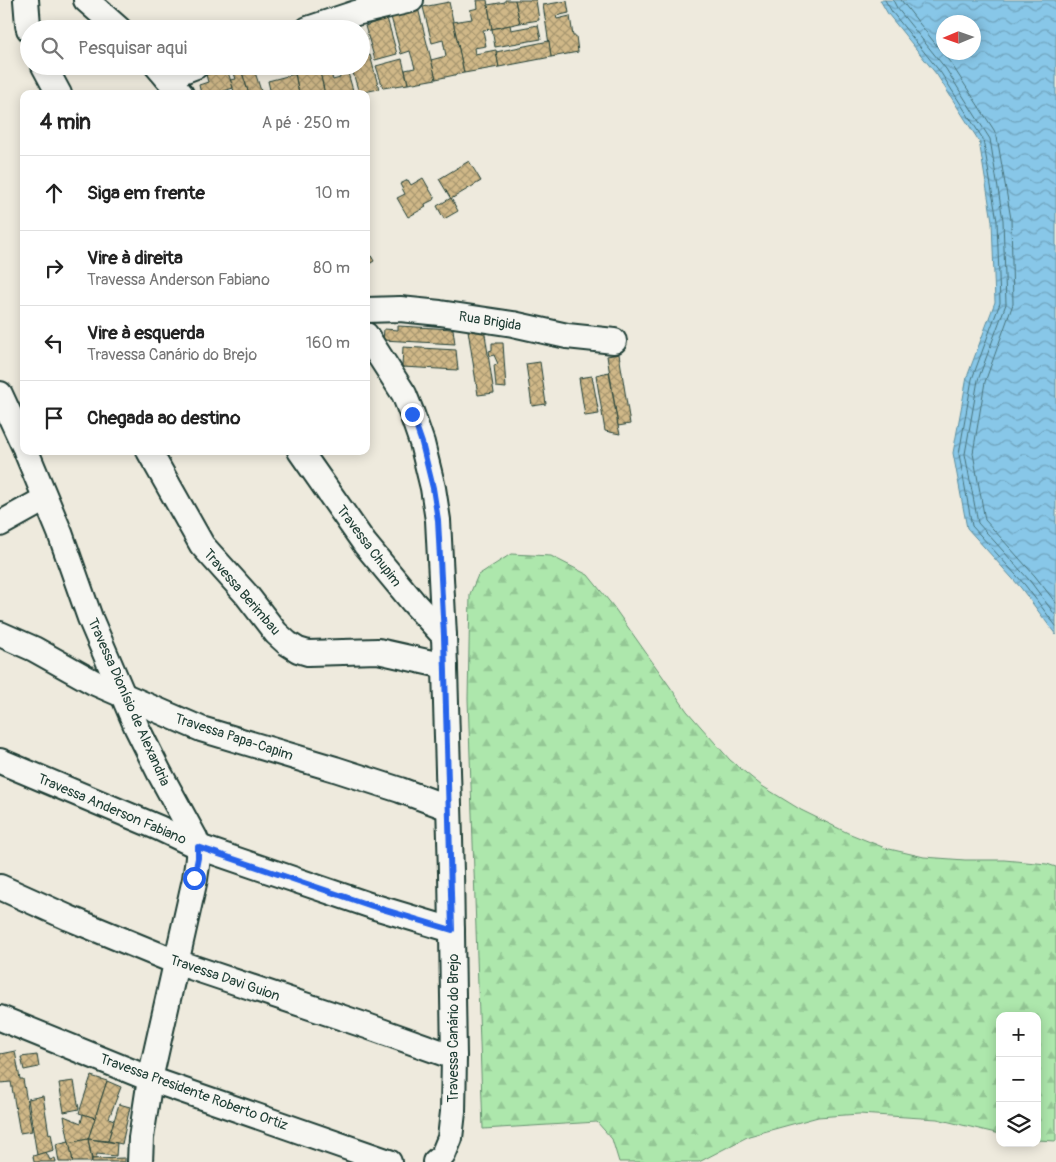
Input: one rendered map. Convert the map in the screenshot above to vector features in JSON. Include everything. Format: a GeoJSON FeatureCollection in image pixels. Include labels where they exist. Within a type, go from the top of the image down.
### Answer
{"type":"FeatureCollection","features":[{"type":"Feature","properties":{"kind":"street"},"geometry":{"type":"LineString","coordinates":[[26,0],[28,20]]}},
{"type":"Feature","properties":{"kind":"street"},"geometry":{"type":"LineString","coordinates":[[86,0],[108,20]]}},
{"type":"Feature","properties":{"kind":"street"},"geometry":{"type":"LineString","coordinates":[[337,20],[410,0]]}},
{"type":"Feature","properties":{"kind":"street"},"geometry":{"type":"LineString","coordinates":[[49,75],[57,90]]}},
{"type":"Feature","properties":{"kind":"street","name":"Rua Brigida"},"geometry":{"type":"LineString","coordinates":[[370,310],[400,309],[440,313],[513,324],[567,336],[614,341]]}},
{"type":"Feature","properties":{"kind":"street","name":"Travessa Canário do Brejo"},"geometry":{"type":"LineString","coordinates":[[370,341],[404,394],[412,414],[422,443],[433,488],[438,520],[445,666],[454,1057],[453,1112],[450,1138],[443,1155],[436,1162]]}},
{"type":"Feature","properties":{"kind":"street"},"geometry":{"type":"LineString","coordinates":[[0,394],[20,437]]}},
{"type":"Feature","properties":{"kind":"street","name":"Travessa Dionísio de Alexandria"},"geometry":{"type":"LineString","coordinates":[[28,455],[60,534],[90,618],[138,728],[198,847]]}},
{"type":"Feature","properties":{"kind":"street","name":"Travessa Berimbau"},"geometry":{"type":"LineString","coordinates":[[151,455],[202,545],[246,594],[276,633],[287,643],[298,650],[308,653],[378,651],[445,666]]}},
{"type":"Feature","properties":{"kind":"street","name":"Travessa Chupim"},"geometry":{"type":"LineString","coordinates":[[303,455],[365,544],[444,636]]}},
{"type":"Feature","properties":{"kind":"street"},"geometry":{"type":"LineString","coordinates":[[0,524],[45,499]]}},
{"type":"Feature","properties":{"kind":"street","name":"Travessa Papa-Capim"},"geometry":{"type":"LineString","coordinates":[[0,634],[95,683],[201,729],[335,769],[448,808]]}},
{"type":"Feature","properties":{"kind":"street","name":"Travessa Anderson Fabiano"},"geometry":{"type":"LineString","coordinates":[[0,761],[159,828],[198,847],[372,906],[452,930]]}},
{"type":"Feature","properties":{"kind":"street"},"geometry":{"type":"LineString","coordinates":[[140,1162],[141,1138],[150,1079],[194,878],[198,847]]}},
{"type":"Feature","properties":{"kind":"street","name":"Travessa Davi Guion"},"geometry":{"type":"LineString","coordinates":[[0,887],[176,962],[368,1026],[454,1057]]}},
{"type":"Feature","properties":{"kind":"street","name":"Travessa Presidente Roberto Ortiz"},"geometry":{"type":"LineString","coordinates":[[0,1018],[150,1079],[389,1162]]}},
{"type":"Feature","properties":{"kind":"green space"},"geometry":{"type":"Polygon","coordinates":[[[511,554],[551,556],[588,575],[613,606],[687,711],[730,760],[762,786],[801,810],[848,833],[885,848],[924,857],[1004,860],[1047,864],[1056,867],[1056,1141],[1041,1140],[1041,1012],[996,1012],[996,1133],[937,1119],[859,1114],[818,1117],[749,1136],[699,1162],[619,1162],[612,1139],[597,1122],[483,1129],[468,699],[470,594],[478,575],[511,554]]]}},
{"type":"Feature","properties":{"kind":"water"},"geometry":{"type":"Polygon","coordinates":[[[880,0],[1056,0],[1056,635],[1021,588],[967,528],[953,453],[967,377],[995,302],[992,221],[979,141],[937,75],[888,14],[880,0]]]}},
{"type":"Feature","properties":{"kind":"building"},"geometry":{"type":"Polygon","coordinates":[[[477,0],[487,0],[492,29],[483,30],[486,46],[474,48],[475,54],[496,50],[499,67],[464,73],[453,22],[472,19],[470,10],[478,8],[477,0]]]}},
{"type":"Feature","properties":{"kind":"building"},"geometry":{"type":"Polygon","coordinates":[[[505,0],[515,0],[520,23],[492,29],[488,5],[505,2],[505,0]]]}},
{"type":"Feature","properties":{"kind":"building"},"geometry":{"type":"Polygon","coordinates":[[[515,0],[536,0],[539,20],[520,23],[515,0]]]}},
{"type":"Feature","properties":{"kind":"building"},"geometry":{"type":"Polygon","coordinates":[[[567,1],[569,13],[556,16],[557,19],[570,16],[573,36],[576,36],[578,52],[551,57],[543,5],[567,1]]]}},
{"type":"Feature","properties":{"kind":"building"},"geometry":{"type":"Polygon","coordinates":[[[449,2],[464,73],[436,79],[431,60],[446,56],[443,40],[432,43],[423,7],[449,2]]]}},
{"type":"Feature","properties":{"kind":"building"},"geometry":{"type":"Polygon","coordinates":[[[418,8],[436,79],[408,84],[405,70],[415,68],[410,51],[401,54],[391,17],[418,8]]]}},
{"type":"Feature","properties":{"kind":"building"},"geometry":{"type":"Polygon","coordinates":[[[387,18],[397,54],[375,60],[370,43],[370,24],[387,18]]]}},
{"type":"Feature","properties":{"kind":"building"},"geometry":{"type":"Polygon","coordinates":[[[510,25],[511,30],[538,25],[541,39],[495,47],[492,29],[510,25]]]}},
{"type":"Feature","properties":{"kind":"building"},"geometry":{"type":"Polygon","coordinates":[[[549,41],[551,57],[499,67],[496,52],[549,41]]]}},
{"type":"Feature","properties":{"kind":"building"},"geometry":{"type":"Polygon","coordinates":[[[370,55],[379,89],[358,90],[354,75],[370,75],[370,55]]]}},
{"type":"Feature","properties":{"kind":"building"},"geometry":{"type":"Polygon","coordinates":[[[402,59],[408,84],[383,88],[376,66],[402,59]]]}},
{"type":"Feature","properties":{"kind":"building"},"geometry":{"type":"Polygon","coordinates":[[[206,75],[229,75],[233,88],[227,90],[200,90],[199,85],[208,82],[206,75]]]}},
{"type":"Feature","properties":{"kind":"building"},"geometry":{"type":"Polygon","coordinates":[[[235,75],[243,75],[248,90],[234,90],[230,80],[236,79],[235,75]]]}},
{"type":"Feature","properties":{"kind":"building"},"geometry":{"type":"Polygon","coordinates":[[[243,75],[256,75],[261,90],[248,90],[243,75]]]}},
{"type":"Feature","properties":{"kind":"building"},"geometry":{"type":"Polygon","coordinates":[[[295,75],[321,75],[324,90],[298,90],[295,75]]]}},
{"type":"Feature","properties":{"kind":"building"},"geometry":{"type":"Polygon","coordinates":[[[295,75],[298,90],[270,90],[268,81],[295,75]]]}},
{"type":"Feature","properties":{"kind":"building"},"geometry":{"type":"Polygon","coordinates":[[[321,75],[332,75],[333,80],[340,78],[340,75],[349,75],[353,90],[324,90],[321,75]]]}},
{"type":"Feature","properties":{"kind":"building"},"geometry":{"type":"Polygon","coordinates":[[[469,161],[481,181],[451,199],[439,179],[469,161]]]}},
{"type":"Feature","properties":{"kind":"building"},"geometry":{"type":"Polygon","coordinates":[[[423,178],[435,199],[425,204],[426,207],[408,217],[397,198],[405,194],[400,184],[408,180],[411,185],[423,178]]]}},
{"type":"Feature","properties":{"kind":"building"},"geometry":{"type":"Polygon","coordinates":[[[451,198],[458,211],[444,219],[437,206],[451,198]]]}},
{"type":"Feature","properties":{"kind":"building"},"geometry":{"type":"Polygon","coordinates":[[[370,254],[374,261],[370,264],[370,254]]]}},
{"type":"Feature","properties":{"kind":"building"},"geometry":{"type":"Polygon","coordinates":[[[398,326],[453,329],[455,344],[383,340],[384,329],[398,330],[398,326]]]}},
{"type":"Feature","properties":{"kind":"building"},"geometry":{"type":"Polygon","coordinates":[[[484,328],[494,393],[478,395],[468,330],[484,328]]]}},
{"type":"Feature","properties":{"kind":"building"},"geometry":{"type":"Polygon","coordinates":[[[492,343],[503,343],[506,388],[496,387],[494,365],[498,364],[494,355],[490,356],[489,351],[492,350],[492,343]]]}},
{"type":"Feature","properties":{"kind":"building"},"geometry":{"type":"Polygon","coordinates":[[[403,347],[456,350],[458,370],[402,367],[403,347]]]}},
{"type":"Feature","properties":{"kind":"building"},"geometry":{"type":"Polygon","coordinates":[[[619,354],[630,424],[618,426],[607,356],[619,354]]]}},
{"type":"Feature","properties":{"kind":"building"},"geometry":{"type":"Polygon","coordinates":[[[540,362],[546,404],[532,406],[526,364],[540,362]]]}},
{"type":"Feature","properties":{"kind":"building"},"geometry":{"type":"Polygon","coordinates":[[[609,372],[620,434],[605,431],[596,375],[609,372]]]}},
{"type":"Feature","properties":{"kind":"building"},"geometry":{"type":"Polygon","coordinates":[[[592,376],[599,414],[585,416],[579,378],[592,376]]]}},
{"type":"Feature","properties":{"kind":"building"},"geometry":{"type":"Polygon","coordinates":[[[15,1051],[20,1079],[23,1079],[32,1131],[20,1133],[11,1082],[0,1083],[0,1054],[15,1051]]]}},
{"type":"Feature","properties":{"kind":"building"},"geometry":{"type":"Polygon","coordinates":[[[37,1055],[39,1067],[24,1070],[21,1057],[37,1055]]]}},
{"type":"Feature","properties":{"kind":"building"},"geometry":{"type":"Polygon","coordinates":[[[91,1076],[107,1081],[95,1118],[79,1113],[91,1076]]]}},
{"type":"Feature","properties":{"kind":"building"},"geometry":{"type":"Polygon","coordinates":[[[74,1081],[79,1109],[64,1112],[59,1083],[74,1081]]]}},
{"type":"Feature","properties":{"kind":"building"},"geometry":{"type":"Polygon","coordinates":[[[107,1081],[121,1087],[109,1118],[114,1120],[108,1141],[88,1139],[107,1081]]]}},
{"type":"Feature","properties":{"kind":"building"},"geometry":{"type":"Polygon","coordinates":[[[43,1096],[49,1134],[51,1133],[54,1150],[37,1155],[28,1099],[43,1096]]]}},
{"type":"Feature","properties":{"kind":"building"},"geometry":{"type":"Polygon","coordinates":[[[119,1104],[130,1107],[122,1144],[108,1141],[119,1104]]]}},
{"type":"Feature","properties":{"kind":"building"},"geometry":{"type":"Polygon","coordinates":[[[83,1114],[95,1118],[88,1139],[69,1143],[64,1116],[81,1123],[83,1114]]]}},
{"type":"Feature","properties":{"kind":"building"},"geometry":{"type":"Polygon","coordinates":[[[88,1139],[117,1143],[116,1156],[97,1154],[96,1159],[92,1159],[88,1139]]]}},
{"type":"Feature","properties":{"kind":"building"},"geometry":{"type":"Polygon","coordinates":[[[88,1139],[92,1162],[73,1162],[69,1143],[88,1139]]]}},
{"type":"Feature","properties":{"kind":"building"},"geometry":{"type":"Polygon","coordinates":[[[69,1141],[73,1162],[59,1162],[56,1144],[69,1141]]]}},
{"type":"Feature","properties":{"kind":"building"},"geometry":{"type":"Polygon","coordinates":[[[46,1152],[50,1160],[55,1158],[56,1162],[34,1162],[33,1156],[46,1152]]]}},
{"type":"Feature","properties":{"kind":"building"},"geometry":{"type":"Polygon","coordinates":[[[125,1158],[125,1162],[92,1162],[92,1159],[125,1158]]]}},
{"type":"Feature","properties":{"kind":"route"},"geometry":{"type":"LineString","coordinates":[[194,878],[198,847],[372,906],[452,930],[444,636],[438,520],[433,488],[422,443],[412,414]]}}]}
